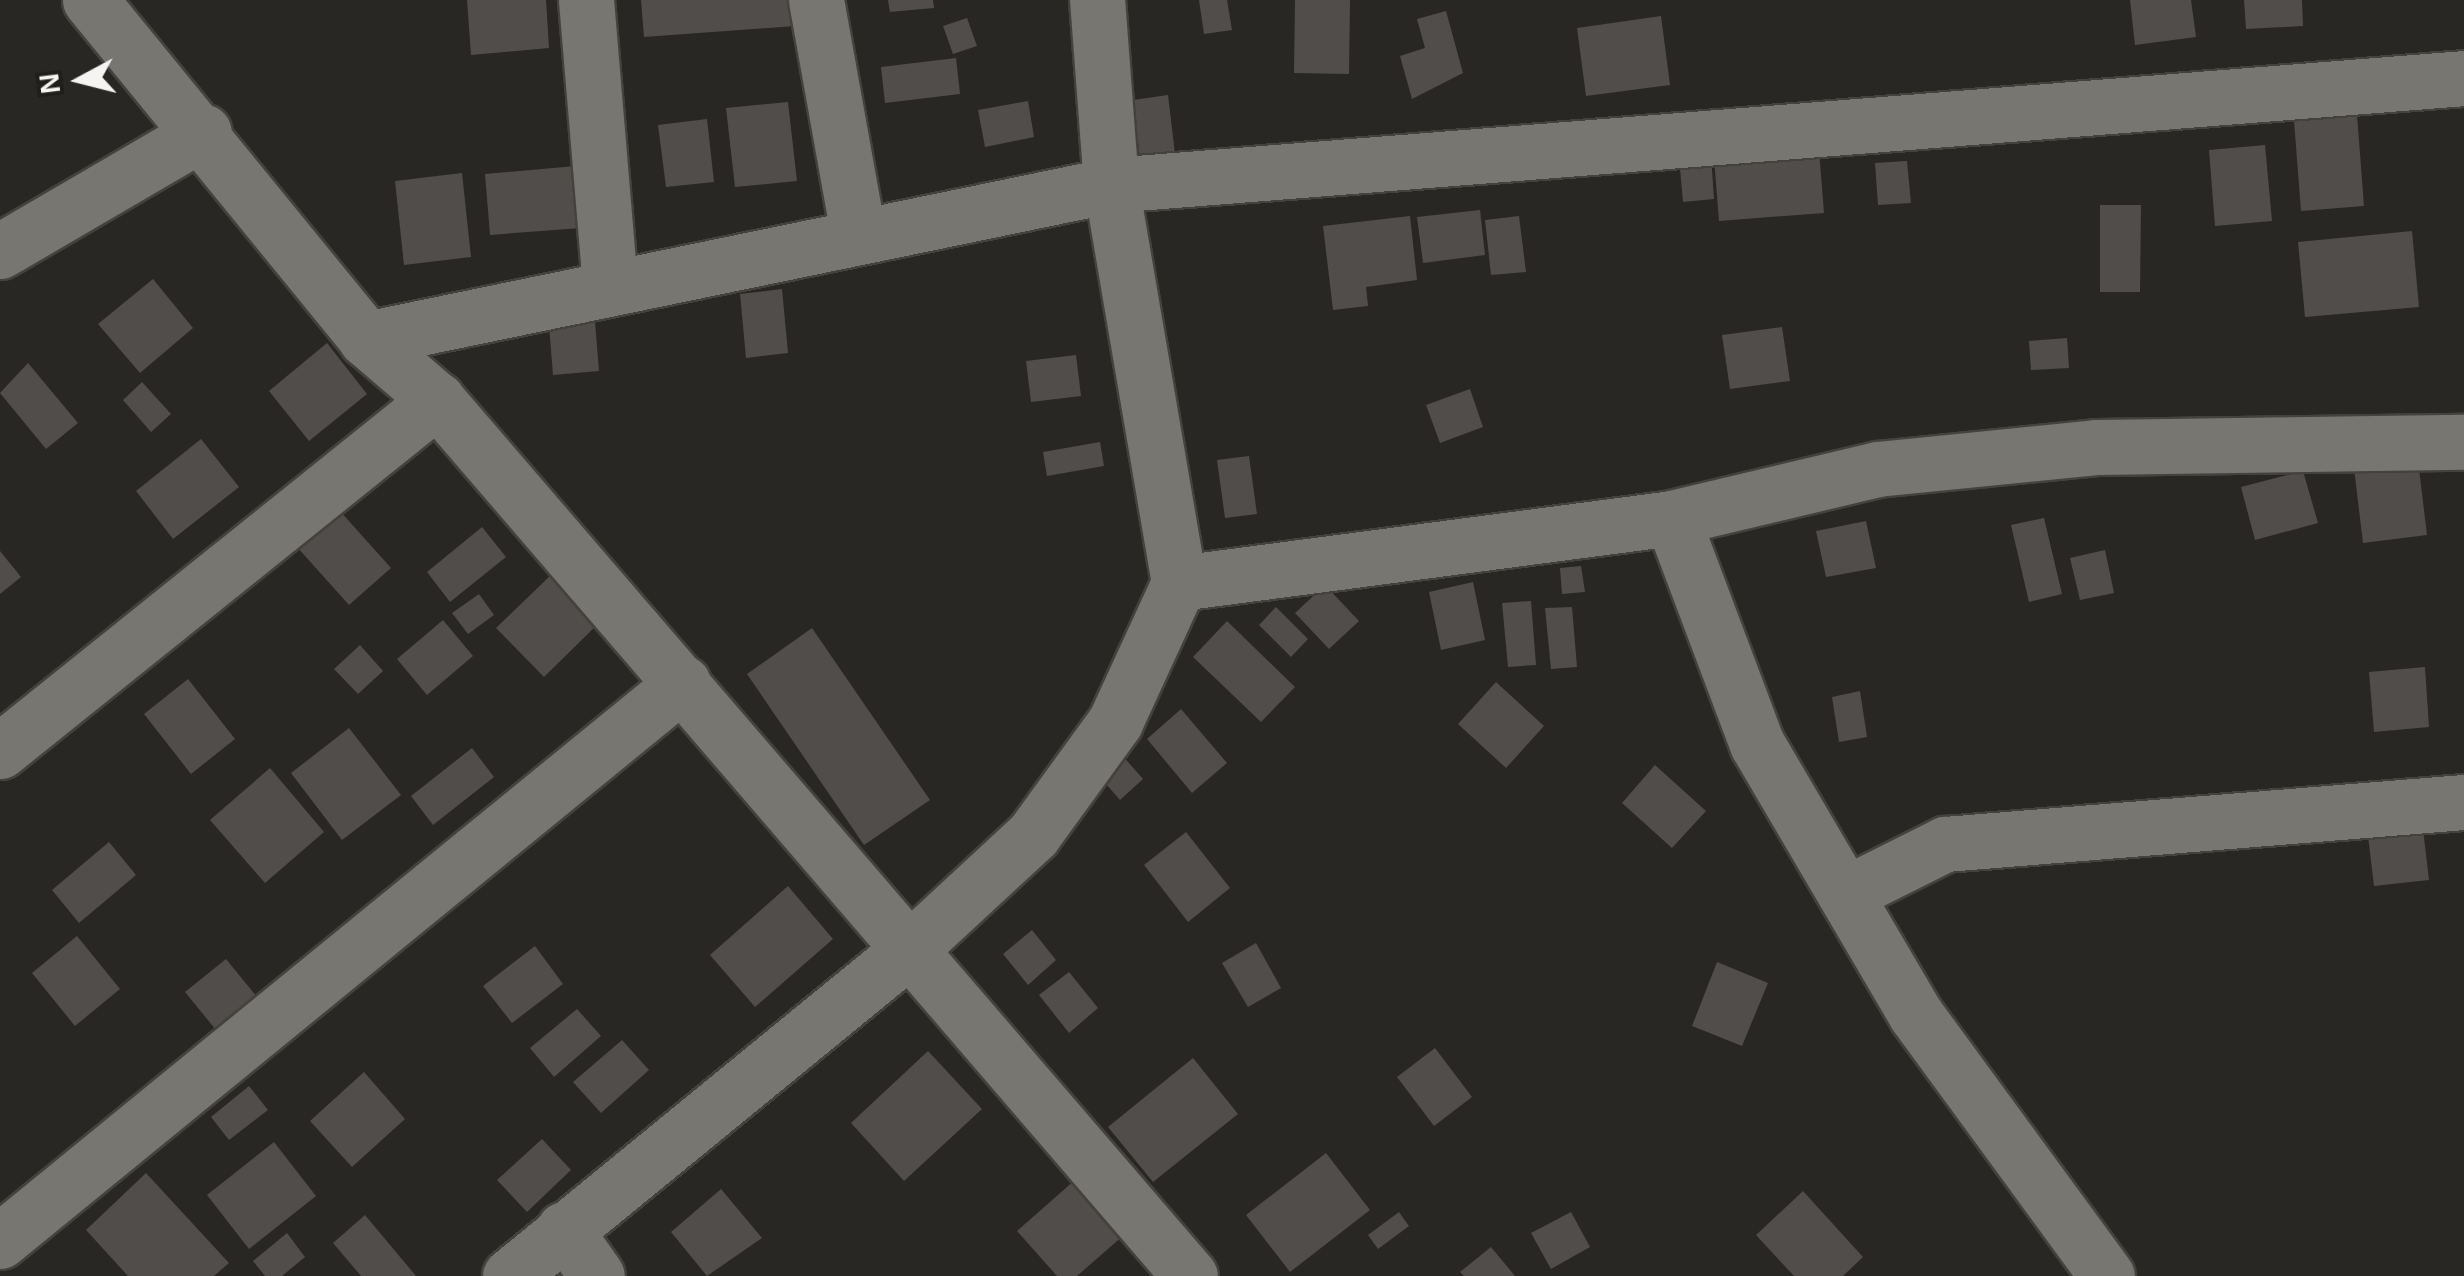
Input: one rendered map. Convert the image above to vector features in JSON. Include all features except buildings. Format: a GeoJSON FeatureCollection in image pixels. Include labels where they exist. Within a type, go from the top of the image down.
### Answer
{"type":"FeatureCollection","features":[{"type":"Feature","properties":{"kind":"street"},"geometry":{"type":"LineString","coordinates":[[90,0],[204,132],[366,338],[437,400],[1190,1276]]}},
{"type":"Feature","properties":{"kind":"street"},"geometry":{"type":"LineString","coordinates":[[586,0],[610,284]]}},
{"type":"Feature","properties":{"kind":"street"},"geometry":{"type":"LineString","coordinates":[[816,0],[858,234]]}},
{"type":"Feature","properties":{"kind":"street"},"geometry":{"type":"LineString","coordinates":[[510,1276],[911,948],[1033,835],[1115,722],[1179,583],[1112,185],[1096,0]]}},
{"type":"Feature","properties":{"kind":"street"},"geometry":{"type":"LineString","coordinates":[[366,338],[610,284],[1112,185],[2464,78]]}},
{"type":"Feature","properties":{"kind":"street"},"geometry":{"type":"LineString","coordinates":[[0,250],[204,132]]}},
{"type":"Feature","properties":{"kind":"street"},"geometry":{"type":"LineString","coordinates":[[0,750],[437,400]]}},
{"type":"Feature","properties":{"kind":"street"},"geometry":{"type":"LineString","coordinates":[[1179,583],[1672,518],[1876,468],[2096,447],[2464,442]]}},
{"type":"Feature","properties":{"kind":"street"},"geometry":{"type":"LineString","coordinates":[[1672,518],[1757,744],[1916,1014],[2107,1276]]}},
{"type":"Feature","properties":{"kind":"street"},"geometry":{"type":"LineString","coordinates":[[0,1241],[683,684]]}},
{"type":"Feature","properties":{"kind":"street"},"geometry":{"type":"LineString","coordinates":[[1847,892],[1944,844],[2464,802]]}},
{"type":"Feature","properties":{"kind":"street"},"geometry":{"type":"LineString","coordinates":[[564,1229],[597,1276]]}}]}
